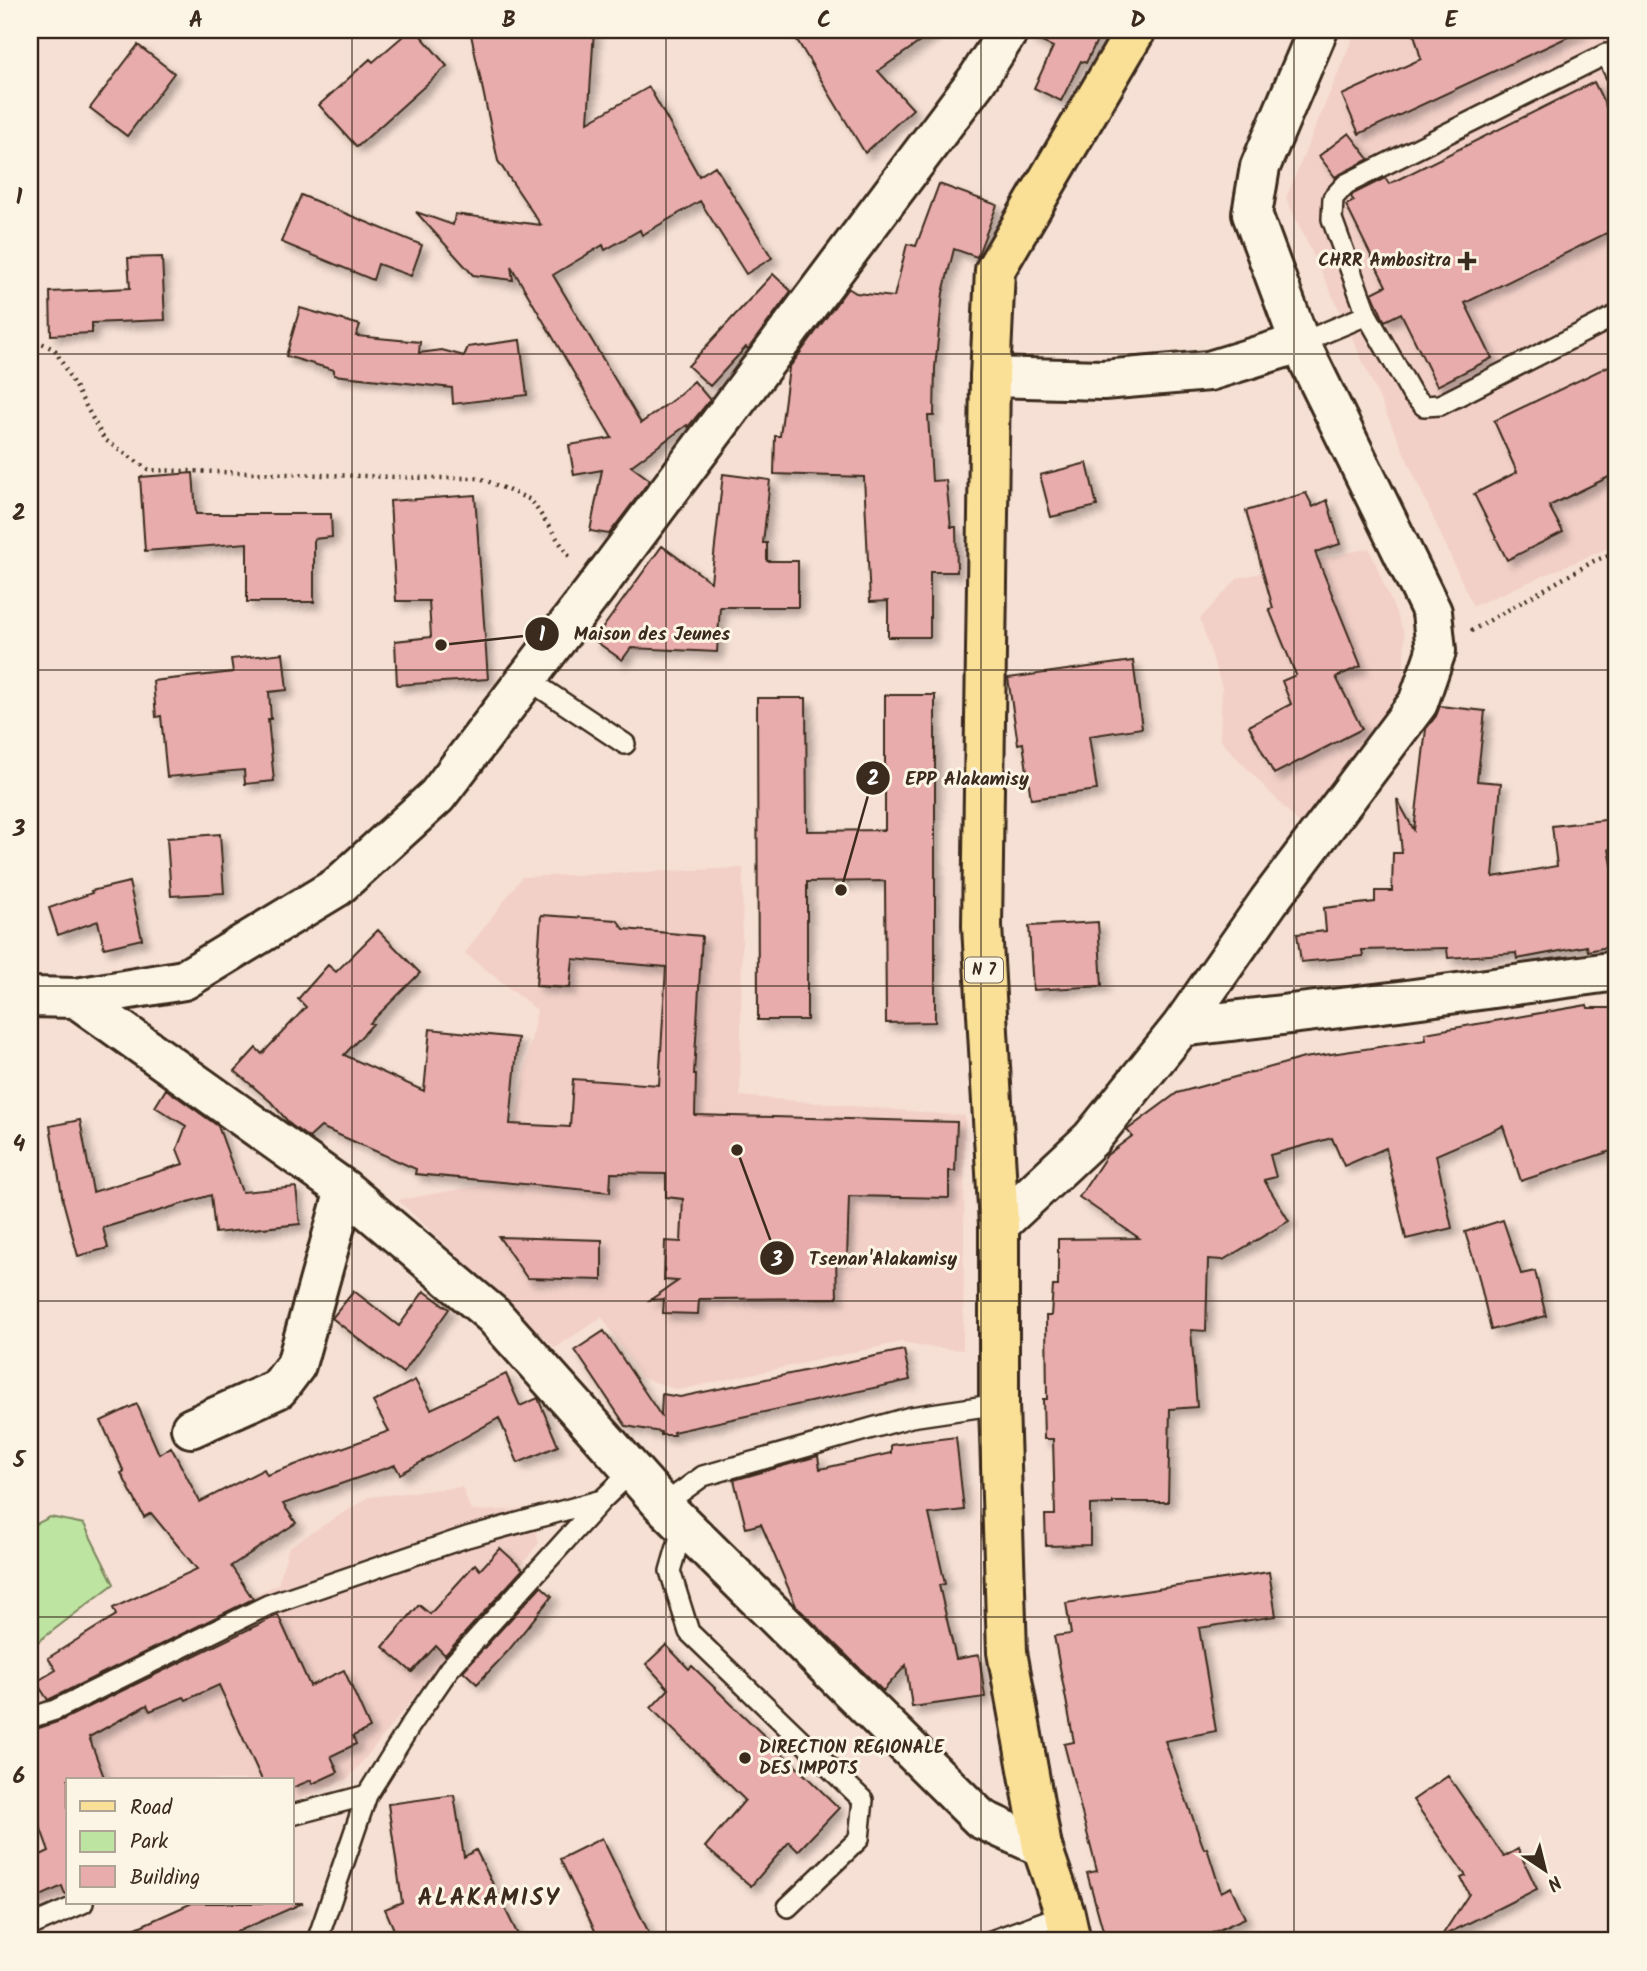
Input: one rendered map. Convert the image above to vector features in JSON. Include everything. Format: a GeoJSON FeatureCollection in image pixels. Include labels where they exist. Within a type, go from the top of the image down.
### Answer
{"type":"FeatureCollection","features":[{"type":"Feature","properties":{"kind":"main road","name":"N 7"},"geometry":{"type":"LineString","coordinates":[[1068,1928],[1042,1847],[1007,1653],[999,1404],[999,1225],[982,926],[989,377],[995,270],[1136,30]]}},
{"type":"Feature","properties":{"kind":"street"},"geometry":{"type":"LineString","coordinates":[[30,997],[76,998],[184,980],[337,887],[437,796],[977,80],[1009,30]]}},
{"type":"Feature","properties":{"kind":"street"},"geometry":{"type":"LineString","coordinates":[[999,1225],[1091,1139],[1181,1027],[1269,901],[1418,703],[1436,651],[1432,612],[1300,343],[1252,214],[1260,167],[1318,30]]}},
{"type":"Feature","properties":{"kind":"street"},"geometry":{"type":"LineString","coordinates":[[989,377],[1103,380],[1209,371],[1300,343]]}},
{"type":"Feature","properties":{"kind":"street"},"geometry":{"type":"LineString","coordinates":[[1181,1027],[1617,971]]}},
{"type":"Feature","properties":{"kind":"street"},"geometry":{"type":"LineString","coordinates":[[76,998],[345,1190],[494,1316],[673,1515],[981,1819],[1042,1847]]}},
{"type":"Feature","properties":{"kind":"street"},"geometry":{"type":"LineString","coordinates":[[191,1429],[278,1389],[296,1365],[345,1190]]}},
{"type":"Feature","properties":{"kind":"lane"},"geometry":{"type":"LineString","coordinates":[[1617,76],[1606,54],[1346,184],[1333,198],[1332,219],[1367,316],[1412,394],[1424,406],[1440,405],[1617,314]]}},
{"type":"Feature","properties":{"kind":"lane"},"geometry":{"type":"LineString","coordinates":[[1300,343],[1367,316]]}},
{"type":"Feature","properties":{"kind":"lane"},"geometry":{"type":"LineString","coordinates":[[526,678],[625,744]]}},
{"type":"Feature","properties":{"kind":"lane"},"geometry":{"type":"LineString","coordinates":[[789,1907],[859,1839],[863,1800],[689,1632],[670,1571],[673,1515],[703,1476],[911,1417],[999,1404]]}},
{"type":"Feature","properties":{"kind":"lane"},"geometry":{"type":"LineString","coordinates":[[317,1941],[367,1795],[410,1726],[449,1669],[602,1500],[632,1471]]}},
{"type":"Feature","properties":{"kind":"lane"},"geometry":{"type":"LineString","coordinates":[[30,1718],[55,1710],[268,1605],[467,1537],[602,1500]]}},
{"type":"Feature","properties":{"kind":"lane"},"geometry":{"type":"LineString","coordinates":[[294,1814],[367,1795]]}},
{"type":"Feature","properties":{"kind":"lane"},"geometry":{"type":"LineString","coordinates":[[30,1926],[81,1904]]}},
{"type":"Feature","properties":{"kind":"lane"},"geometry":{"type":"LineString","coordinates":[[991,1941],[1068,1928]]}},
{"type":"Feature","properties":{"kind":"path"},"geometry":{"type":"LineString","coordinates":[[30,337],[55,350],[104,439],[149,470],[480,478],[531,500],[593,592]]}},
{"type":"Feature","properties":{"kind":"path"},"geometry":{"type":"LineString","coordinates":[[1436,651],[1594,561],[1617,552]]}},
{"type":"Feature","properties":{"kind":"shaded area","name":"CHRR Ambositra"},"geometry":{"type":"Polygon","coordinates":[[[1356,30],[1617,30],[1617,544],[1473,606],[1286,198],[1356,30]]]}},
{"type":"Feature","properties":{"kind":"shaded area"},"geometry":{"type":"Polygon","coordinates":[[[1369,548],[1405,635],[1403,685],[1305,829],[1220,740],[1222,687],[1200,619],[1238,578],[1369,548]]]}},
{"type":"Feature","properties":{"kind":"shaded area"},"geometry":{"type":"Polygon","coordinates":[[[743,868],[740,1096],[965,1116],[963,1350],[901,1342],[678,1390],[641,1377],[602,1317],[555,1348],[398,1200],[503,1182],[537,1010],[465,953],[522,877],[743,868]]]}},
{"type":"Feature","properties":{"kind":"shaded area"},"geometry":{"type":"Polygon","coordinates":[[[462,1487],[471,1511],[530,1509],[539,1543],[349,1778],[294,1801],[294,1778],[66,1778],[66,1896],[30,1911],[30,1701],[278,1584],[289,1547],[369,1497],[462,1487]]]}},
{"type":"Feature","properties":{"kind":"green space"},"geometry":{"type":"Polygon","coordinates":[[[50,1517],[84,1524],[114,1584],[30,1648],[30,1527],[50,1517]]]}},
{"type":"Feature","properties":{"kind":"building"},"geometry":{"type":"Polygon","coordinates":[[[410,30],[416,30],[447,66],[357,147],[319,105],[370,59],[373,62],[410,30]]]}},
{"type":"Feature","properties":{"kind":"building"},"geometry":{"type":"Polygon","coordinates":[[[470,30],[594,30],[588,122],[649,87],[699,176],[715,166],[772,258],[746,274],[700,201],[642,235],[640,230],[605,250],[603,245],[553,275],[641,423],[694,381],[710,400],[688,427],[687,425],[631,466],[650,480],[609,534],[590,531],[602,470],[574,475],[569,445],[612,438],[511,266],[513,280],[473,275],[416,212],[453,225],[455,214],[541,225],[498,161],[470,30]]]}},
{"type":"Feature","properties":{"kind":"building"},"geometry":{"type":"Polygon","coordinates":[[[791,30],[937,30],[878,71],[913,109],[865,153],[791,30]]]}},
{"type":"Feature","properties":{"kind":"building"},"geometry":{"type":"Polygon","coordinates":[[[1031,30],[1102,30],[1086,63],[1081,61],[1061,101],[1034,88],[1053,47],[1029,36],[1031,30]]]}},
{"type":"Feature","properties":{"kind":"building"},"geometry":{"type":"Polygon","coordinates":[[[1413,30],[1583,30],[1359,134],[1342,95],[1421,59],[1413,30]]]}},
{"type":"Feature","properties":{"kind":"building"},"geometry":{"type":"Polygon","coordinates":[[[138,45],[174,73],[127,136],[90,108],[138,45]]]}},
{"type":"Feature","properties":{"kind":"building"},"geometry":{"type":"Polygon","coordinates":[[[1594,82],[1617,129],[1617,228],[1465,303],[1492,358],[1437,386],[1401,313],[1385,321],[1383,318],[1372,293],[1386,286],[1346,205],[1354,201],[1351,197],[1353,194],[1385,178],[1389,184],[1594,82]]]}},
{"type":"Feature","properties":{"kind":"building"},"geometry":{"type":"Polygon","coordinates":[[[1349,133],[1369,159],[1335,177],[1319,156],[1349,133]]]}},
{"type":"Feature","properties":{"kind":"building"},"geometry":{"type":"Polygon","coordinates":[[[939,184],[997,205],[977,257],[954,249],[943,293],[935,368],[934,416],[928,416],[932,481],[946,480],[951,527],[956,527],[957,572],[930,572],[930,637],[888,637],[888,601],[870,602],[864,477],[774,474],[775,436],[780,436],[789,368],[848,288],[856,293],[894,297],[907,244],[916,246],[939,184]]]}},
{"type":"Feature","properties":{"kind":"building"},"geometry":{"type":"Polygon","coordinates":[[[301,195],[422,245],[411,276],[378,264],[373,280],[281,242],[301,195]]]}},
{"type":"Feature","properties":{"kind":"building"},"geometry":{"type":"Polygon","coordinates":[[[162,257],[165,320],[92,323],[92,333],[51,335],[50,292],[130,288],[128,258],[162,257]]]}},
{"type":"Feature","properties":{"kind":"building"},"geometry":{"type":"Polygon","coordinates":[[[773,274],[791,291],[748,349],[746,347],[710,386],[688,366],[773,274]]]}},
{"type":"Feature","properties":{"kind":"building"},"geometry":{"type":"Polygon","coordinates":[[[300,308],[360,325],[356,336],[420,342],[419,353],[442,350],[464,356],[468,347],[520,340],[527,395],[453,404],[452,388],[334,375],[334,370],[286,356],[300,308]]]}},
{"type":"Feature","properties":{"kind":"building"},"geometry":{"type":"Polygon","coordinates":[[[1617,362],[1617,473],[1549,506],[1563,532],[1507,560],[1474,494],[1517,472],[1494,421],[1617,362]]]}},
{"type":"Feature","properties":{"kind":"building"},"geometry":{"type":"Polygon","coordinates":[[[1087,463],[1097,506],[1051,517],[1040,475],[1087,463]]]}},
{"type":"Feature","properties":{"kind":"building"},"geometry":{"type":"Polygon","coordinates":[[[193,473],[196,514],[331,514],[332,537],[314,539],[314,602],[247,602],[247,543],[145,551],[140,477],[193,473]]]}},
{"type":"Feature","properties":{"kind":"building"},"geometry":{"type":"Polygon","coordinates":[[[723,474],[770,480],[763,543],[767,543],[767,561],[798,561],[798,607],[720,607],[717,652],[631,648],[622,660],[594,640],[662,546],[711,582],[723,474]]]}},
{"type":"Feature","properties":{"kind":"building"},"geometry":{"type":"Polygon","coordinates":[[[1306,493],[1313,507],[1327,500],[1340,544],[1315,552],[1361,666],[1336,677],[1362,729],[1274,774],[1249,726],[1291,704],[1282,681],[1296,675],[1269,609],[1273,608],[1246,511],[1306,493]]]}},
{"type":"Feature","properties":{"kind":"building"},"geometry":{"type":"Polygon","coordinates":[[[475,495],[488,679],[397,685],[395,641],[431,637],[429,601],[396,601],[390,501],[475,495]]]}},
{"type":"Feature","properties":{"kind":"building"},"geometry":{"type":"Polygon","coordinates":[[[283,653],[287,690],[269,692],[271,719],[268,719],[274,781],[245,784],[244,770],[167,777],[161,716],[156,717],[153,681],[233,672],[231,659],[283,653]]]}},
{"type":"Feature","properties":{"kind":"building"},"geometry":{"type":"Polygon","coordinates":[[[1133,661],[1142,728],[1089,736],[1097,790],[1031,799],[1023,743],[1018,744],[1008,678],[1133,661]]]}},
{"type":"Feature","properties":{"kind":"building"},"geometry":{"type":"Polygon","coordinates":[[[885,695],[935,695],[935,1022],[886,1023],[885,881],[807,882],[807,1020],[758,1020],[757,698],[806,698],[807,831],[885,830],[885,695]]]}},
{"type":"Feature","properties":{"kind":"building"},"geometry":{"type":"Polygon","coordinates":[[[1440,706],[1485,711],[1477,781],[1501,783],[1493,877],[1557,866],[1552,826],[1613,819],[1616,848],[1609,849],[1617,890],[1617,945],[1588,951],[1587,946],[1517,959],[1516,953],[1448,958],[1447,948],[1362,950],[1363,956],[1301,962],[1297,934],[1326,931],[1324,908],[1375,902],[1375,891],[1392,891],[1393,853],[1402,853],[1397,799],[1414,830],[1426,729],[1440,706]]]}},
{"type":"Feature","properties":{"kind":"building"},"geometry":{"type":"Polygon","coordinates":[[[220,834],[224,893],[171,896],[167,838],[220,834]]]}},
{"type":"Feature","properties":{"kind":"building"},"geometry":{"type":"Polygon","coordinates":[[[129,882],[142,939],[104,948],[98,921],[58,935],[49,908],[92,893],[91,891],[129,882]]]}},
{"type":"Feature","properties":{"kind":"building"},"geometry":{"type":"Polygon","coordinates":[[[541,915],[617,920],[624,929],[702,936],[694,1074],[695,1115],[957,1122],[955,1171],[949,1171],[949,1198],[849,1196],[847,1259],[836,1259],[837,1298],[699,1299],[698,1314],[663,1313],[664,1299],[650,1300],[678,1281],[664,1280],[665,1241],[681,1242],[683,1199],[666,1197],[666,1174],[611,1173],[610,1192],[415,1174],[416,1169],[321,1127],[309,1138],[291,1125],[271,1102],[235,1071],[256,1048],[262,1054],[306,1007],[298,999],[328,965],[336,972],[378,930],[420,973],[370,1023],[373,1024],[344,1055],[424,1091],[430,1029],[518,1038],[510,1124],[570,1127],[573,1079],[659,1085],[666,967],[573,959],[570,988],[536,986],[541,915]]]}},
{"type":"Feature","properties":{"kind":"building"},"geometry":{"type":"Polygon","coordinates":[[[1098,922],[1102,986],[1033,990],[1029,926],[1098,922]]]}},
{"type":"Feature","properties":{"kind":"building"},"geometry":{"type":"Polygon","coordinates":[[[1587,1005],[1588,1008],[1617,1008],[1617,1149],[1521,1181],[1503,1126],[1436,1155],[1452,1228],[1406,1239],[1386,1148],[1344,1166],[1332,1138],[1270,1155],[1276,1177],[1264,1180],[1289,1221],[1223,1260],[1208,1259],[1206,1331],[1191,1330],[1197,1407],[1170,1409],[1168,1502],[1113,1502],[1090,1505],[1090,1545],[1046,1546],[1045,1515],[1055,1515],[1053,1439],[1044,1439],[1043,1399],[1047,1399],[1046,1316],[1051,1316],[1053,1286],[1058,1286],[1058,1239],[1139,1238],[1079,1197],[1107,1155],[1132,1136],[1127,1130],[1177,1093],[1304,1058],[1426,1040],[1425,1033],[1587,1005]]]}},
{"type":"Feature","properties":{"kind":"building"},"geometry":{"type":"Polygon","coordinates":[[[166,1089],[218,1126],[242,1192],[296,1187],[300,1224],[215,1233],[211,1195],[103,1228],[108,1248],[78,1256],[63,1201],[50,1126],[80,1120],[93,1192],[183,1164],[177,1149],[186,1126],[155,1107],[166,1089]]]}},
{"type":"Feature","properties":{"kind":"building"},"geometry":{"type":"Polygon","coordinates":[[[1503,1220],[1521,1274],[1535,1271],[1546,1316],[1491,1330],[1465,1232],[1503,1220]]]}},
{"type":"Feature","properties":{"kind":"building"},"geometry":{"type":"Polygon","coordinates":[[[499,1237],[602,1240],[602,1280],[527,1278],[499,1237]]]}},
{"type":"Feature","properties":{"kind":"building"},"geometry":{"type":"Polygon","coordinates":[[[354,1291],[399,1326],[424,1291],[449,1309],[403,1373],[332,1318],[354,1291]]]}},
{"type":"Feature","properties":{"kind":"building"},"geometry":{"type":"Polygon","coordinates":[[[604,1331],[661,1416],[662,1394],[680,1397],[904,1350],[910,1380],[673,1432],[674,1435],[661,1435],[661,1432],[626,1426],[575,1350],[604,1331]]]}},
{"type":"Feature","properties":{"kind":"building"},"geometry":{"type":"Polygon","coordinates":[[[506,1374],[520,1406],[538,1398],[558,1446],[518,1463],[499,1418],[400,1474],[395,1465],[283,1504],[296,1523],[231,1566],[253,1599],[48,1700],[36,1682],[56,1670],[48,1658],[116,1615],[113,1608],[197,1569],[151,1513],[144,1517],[121,1473],[124,1472],[101,1421],[137,1404],[159,1454],[171,1447],[200,1502],[264,1469],[267,1475],[389,1431],[373,1402],[415,1380],[431,1409],[506,1374]]]}},
{"type":"Feature","properties":{"kind":"building"},"geometry":{"type":"Polygon","coordinates":[[[956,1437],[964,1510],[929,1514],[945,1584],[939,1585],[956,1659],[979,1655],[985,1697],[912,1707],[906,1665],[883,1691],[796,1606],[761,1524],[746,1528],[734,1480],[818,1456],[820,1469],[891,1453],[891,1445],[956,1437]]]}},
{"type":"Feature","properties":{"kind":"building"},"geometry":{"type":"Polygon","coordinates":[[[500,1548],[523,1569],[445,1655],[436,1646],[412,1672],[383,1647],[419,1605],[430,1614],[475,1564],[480,1570],[500,1548]]]}},
{"type":"Feature","properties":{"kind":"building"},"geometry":{"type":"Polygon","coordinates":[[[1269,1572],[1276,1616],[1199,1628],[1216,1731],[1165,1741],[1204,1849],[1207,1848],[1221,1892],[1231,1887],[1245,1918],[1195,1941],[1106,1941],[1087,1873],[1097,1871],[1064,1744],[1074,1742],[1054,1636],[1071,1634],[1066,1603],[1269,1572]]]}},
{"type":"Feature","properties":{"kind":"building"},"geometry":{"type":"Polygon","coordinates":[[[541,1586],[552,1596],[508,1651],[477,1684],[463,1671],[541,1586]]]}},
{"type":"Feature","properties":{"kind":"building"},"geometry":{"type":"Polygon","coordinates":[[[278,1615],[310,1686],[344,1670],[370,1728],[353,1736],[356,1744],[331,1756],[338,1772],[312,1784],[311,1780],[294,1787],[294,1778],[261,1778],[219,1685],[186,1700],[184,1697],[150,1711],[147,1705],[89,1737],[104,1778],[66,1778],[66,1894],[62,1886],[30,1901],[30,1860],[49,1851],[30,1799],[30,1731],[60,1721],[278,1615]]]}},
{"type":"Feature","properties":{"kind":"building","name":"DIRECTION REGIONALE DES IMPOTS"},"geometry":{"type":"Polygon","coordinates":[[[666,1645],[689,1669],[692,1666],[839,1808],[798,1851],[789,1842],[751,1886],[705,1847],[745,1800],[651,1708],[669,1689],[646,1664],[666,1645]]]}},
{"type":"Feature","properties":{"kind":"building"},"geometry":{"type":"Polygon","coordinates":[[[1448,1776],[1504,1857],[1518,1849],[1537,1889],[1441,1937],[1469,1894],[1461,1878],[1466,1876],[1413,1800],[1448,1776]]]}},
{"type":"Feature","properties":{"kind":"building"},"geometry":{"type":"Polygon","coordinates":[[[454,1795],[464,1857],[476,1850],[521,1941],[399,1941],[385,1909],[402,1902],[388,1804],[454,1795]]]}},
{"type":"Feature","properties":{"kind":"building"},"geometry":{"type":"Polygon","coordinates":[[[602,1838],[653,1941],[600,1941],[560,1859],[602,1838]]]}},
{"type":"Feature","properties":{"kind":"building"},"geometry":{"type":"Polygon","coordinates":[[[303,1903],[216,1941],[107,1941],[190,1904],[303,1903]]]}},
{"type":"Feature","properties":{"kind":"place","name":"CHRR Ambositra"},"geometry":{"type":"Point","coordinates":[1467,261]}},
{"type":"Feature","properties":{"kind":"place","name":"Maison des Jeunes"},"geometry":{"type":"Point","coordinates":[441,645]}},
{"type":"Feature","properties":{"kind":"place","name":"EPP Alakamisy"},"geometry":{"type":"Point","coordinates":[841,890]}},
{"type":"Feature","properties":{"kind":"place","name":"Tsenan'Alakamisy"},"geometry":{"type":"Point","coordinates":[737,1150]}},
{"type":"Feature","properties":{"kind":"place","name":"DIRECTION REGIONALE DES IMPOTS"},"geometry":{"type":"Point","coordinates":[745,1758]}},
{"type":"Feature","properties":{"kind":"district","name":"ALAKAMISY"},"geometry":{"type":"Point","coordinates":[489,1898]}}]}
